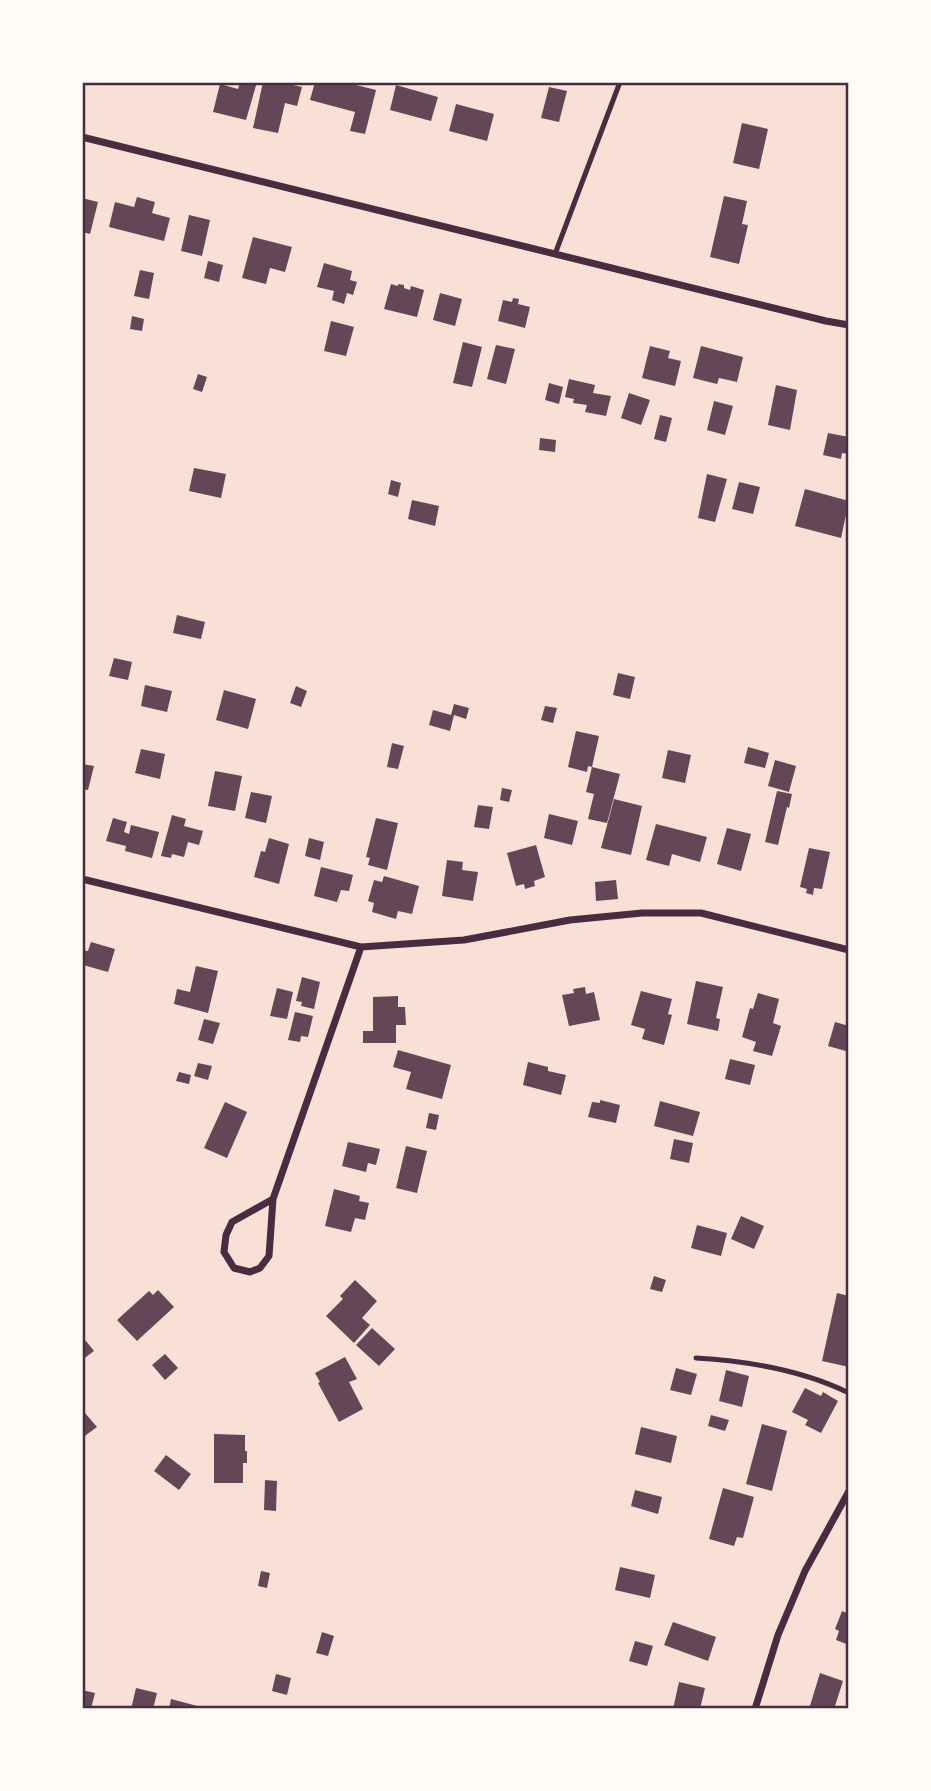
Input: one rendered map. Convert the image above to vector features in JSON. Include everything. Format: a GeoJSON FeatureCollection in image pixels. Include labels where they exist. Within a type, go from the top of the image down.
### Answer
{"type":"FeatureCollection","features":[{"type":"Feature","properties":{"kind":"street"},"geometry":{"type":"LineString","coordinates":[[82,137],[849,325]]}},
{"type":"Feature","properties":{"kind":"street"},"geometry":{"type":"LineString","coordinates":[[82,879],[361,947],[464,940],[570,920],[642,914],[701,913],[849,950]]}},
{"type":"Feature","properties":{"kind":"street"},"geometry":{"type":"LineString","coordinates":[[273,1199],[232,1222],[226,1235],[224,1252],[234,1268],[250,1272],[260,1268],[269,1256],[273,1199],[361,947]]}},
{"type":"Feature","properties":{"kind":"street"},"geometry":{"type":"LineString","coordinates":[[755,1709],[778,1635],[799,1584],[849,1491]]}},
{"type":"Feature","properties":{"kind":"lane"},"geometry":{"type":"LineString","coordinates":[[555,254],[620,82]]}},
{"type":"Feature","properties":{"kind":"lane"},"geometry":{"type":"LineString","coordinates":[[696,1358],[733,1360],[792,1373],[849,1393]]}},
{"type":"Feature","properties":{"kind":"building"},"geometry":{"type":"Polygon","coordinates":[[[240,82],[257,82],[246,120],[213,112],[220,84],[238,89],[240,82]]]}},
{"type":"Feature","properties":{"kind":"building"},"geometry":{"type":"Polygon","coordinates":[[[263,82],[280,82],[302,87],[297,106],[285,103],[278,133],[253,128],[263,82]]]}},
{"type":"Feature","properties":{"kind":"building"},"geometry":{"type":"Polygon","coordinates":[[[315,82],[344,82],[376,90],[365,134],[350,131],[355,112],[310,100],[315,82]]]}},
{"type":"Feature","properties":{"kind":"building"},"geometry":{"type":"Polygon","coordinates":[[[396,85],[438,97],[431,121],[390,110],[396,85]]]}},
{"type":"Feature","properties":{"kind":"building"},"geometry":{"type":"Polygon","coordinates":[[[549,87],[567,91],[559,122],[541,118],[549,87]]]}},
{"type":"Feature","properties":{"kind":"building"},"geometry":{"type":"Polygon","coordinates":[[[456,104],[494,114],[487,141],[449,131],[456,104]]]}},
{"type":"Feature","properties":{"kind":"building"},"geometry":{"type":"Polygon","coordinates":[[[742,123],[768,129],[759,169],[733,163],[742,123]]]}},
{"type":"Feature","properties":{"kind":"building"},"geometry":{"type":"Polygon","coordinates":[[[724,196],[747,201],[742,224],[748,225],[739,264],[710,257],[724,196]]]}},
{"type":"Feature","properties":{"kind":"building"},"geometry":{"type":"Polygon","coordinates":[[[137,197],[155,202],[152,213],[170,218],[164,241],[109,227],[115,202],[134,207],[137,197]]]}},
{"type":"Feature","properties":{"kind":"building"},"geometry":{"type":"Polygon","coordinates":[[[82,198],[98,202],[90,234],[82,232],[82,198]]]}},
{"type":"Feature","properties":{"kind":"building"},"geometry":{"type":"Polygon","coordinates":[[[189,215],[210,220],[202,256],[181,251],[189,215]]]}},
{"type":"Feature","properties":{"kind":"building"},"geometry":{"type":"Polygon","coordinates":[[[253,237],[292,247],[285,272],[270,268],[266,284],[242,278],[253,237]]]}},
{"type":"Feature","properties":{"kind":"building"},"geometry":{"type":"Polygon","coordinates":[[[208,261],[223,265],[219,282],[204,278],[208,261]]]}},
{"type":"Feature","properties":{"kind":"building"},"geometry":{"type":"Polygon","coordinates":[[[324,263],[352,271],[350,280],[357,282],[353,295],[347,293],[344,304],[332,300],[334,291],[317,287],[324,263]]]}},
{"type":"Feature","properties":{"kind":"building"},"geometry":{"type":"Polygon","coordinates":[[[140,270],[154,273],[149,299],[134,296],[140,270]]]}},
{"type":"Feature","properties":{"kind":"building"},"geometry":{"type":"Polygon","coordinates":[[[391,284],[404,285],[404,288],[410,290],[411,286],[424,290],[417,317],[384,309],[391,284]]]}},
{"type":"Feature","properties":{"kind":"building"},"geometry":{"type":"Polygon","coordinates":[[[440,293],[462,299],[455,326],[433,320],[440,293]]]}},
{"type":"Feature","properties":{"kind":"building"},"geometry":{"type":"Polygon","coordinates":[[[513,298],[519,299],[518,304],[530,307],[525,328],[498,321],[503,300],[512,302],[513,298]]]}},
{"type":"Feature","properties":{"kind":"building"},"geometry":{"type":"Polygon","coordinates":[[[132,316],[144,319],[142,331],[130,329],[132,316]]]}},
{"type":"Feature","properties":{"kind":"building"},"geometry":{"type":"Polygon","coordinates":[[[331,321],[354,327],[346,356],[324,351],[331,321]]]}},
{"type":"Feature","properties":{"kind":"building"},"geometry":{"type":"Polygon","coordinates":[[[463,342],[482,347],[472,387],[453,383],[463,342]]]}},
{"type":"Feature","properties":{"kind":"building"},"geometry":{"type":"Polygon","coordinates":[[[496,345],[515,349],[506,384],[487,379],[496,345]]]}},
{"type":"Feature","properties":{"kind":"building"},"geometry":{"type":"Polygon","coordinates":[[[650,346],[670,351],[668,358],[681,361],[675,386],[642,378],[650,346]]]}},
{"type":"Feature","properties":{"kind":"building"},"geometry":{"type":"Polygon","coordinates":[[[701,346],[743,357],[737,382],[719,378],[717,384],[693,378],[701,346]]]}},
{"type":"Feature","properties":{"kind":"building"},"geometry":{"type":"Polygon","coordinates":[[[198,374],[207,377],[202,392],[193,389],[198,374]]]}},
{"type":"Feature","properties":{"kind":"building"},"geometry":{"type":"Polygon","coordinates":[[[569,379],[595,385],[593,393],[611,396],[606,416],[585,412],[587,405],[573,403],[574,399],[565,397],[569,379]]]}},
{"type":"Feature","properties":{"kind":"building"},"geometry":{"type":"Polygon","coordinates":[[[549,383],[563,387],[559,404],[545,400],[549,383]]]}},
{"type":"Feature","properties":{"kind":"building"},"geometry":{"type":"Polygon","coordinates":[[[776,385],[797,390],[790,430],[768,425],[776,385]]]}},
{"type":"Feature","properties":{"kind":"building"},"geometry":{"type":"Polygon","coordinates":[[[629,393],[650,400],[641,425],[621,418],[629,393]]]}},
{"type":"Feature","properties":{"kind":"building"},"geometry":{"type":"Polygon","coordinates":[[[714,401],[733,406],[725,435],[707,430],[714,401]]]}},
{"type":"Feature","properties":{"kind":"building"},"geometry":{"type":"Polygon","coordinates":[[[660,415],[672,418],[666,442],[654,439],[660,415]]]}},
{"type":"Feature","properties":{"kind":"building"},"geometry":{"type":"Polygon","coordinates":[[[828,433],[849,437],[849,454],[842,453],[841,459],[823,455],[828,433]]]}},
{"type":"Feature","properties":{"kind":"building"},"geometry":{"type":"Polygon","coordinates":[[[540,438],[556,440],[555,452],[539,450],[540,438]]]}},
{"type":"Feature","properties":{"kind":"building"},"geometry":{"type":"Polygon","coordinates":[[[194,468],[226,474],[221,498],[189,491],[194,468]]]}},
{"type":"Feature","properties":{"kind":"building"},"geometry":{"type":"Polygon","coordinates":[[[707,474],[727,479],[715,522],[698,518],[707,474]]]}},
{"type":"Feature","properties":{"kind":"building"},"geometry":{"type":"Polygon","coordinates":[[[391,480],[401,483],[398,497],[388,494],[391,480]]]}},
{"type":"Feature","properties":{"kind":"building"},"geometry":{"type":"Polygon","coordinates":[[[739,482],[760,487],[753,514],[732,509],[739,482]]]}},
{"type":"Feature","properties":{"kind":"building"},"geometry":{"type":"Polygon","coordinates":[[[805,489],[849,501],[841,538],[795,526],[805,489]]]}},
{"type":"Feature","properties":{"kind":"building"},"geometry":{"type":"Polygon","coordinates":[[[412,500],[439,506],[435,526],[408,519],[412,500]]]}},
{"type":"Feature","properties":{"kind":"building"},"geometry":{"type":"Polygon","coordinates":[[[177,615],[205,622],[201,639],[173,633],[177,615]]]}},
{"type":"Feature","properties":{"kind":"building"},"geometry":{"type":"Polygon","coordinates":[[[114,658],[132,662],[128,680],[109,676],[114,658]]]}},
{"type":"Feature","properties":{"kind":"building"},"geometry":{"type":"Polygon","coordinates":[[[618,673],[635,677],[630,699],[613,695],[618,673]]]}},
{"type":"Feature","properties":{"kind":"building"},"geometry":{"type":"Polygon","coordinates":[[[145,685],[172,691],[167,712],[141,706],[145,685]]]}},
{"type":"Feature","properties":{"kind":"building"},"geometry":{"type":"Polygon","coordinates":[[[296,686],[307,691],[301,707],[290,703],[296,686]]]}},
{"type":"Feature","properties":{"kind":"building"},"geometry":{"type":"Polygon","coordinates":[[[224,690],[256,699],[248,729],[216,720],[224,690]]]}},
{"type":"Feature","properties":{"kind":"building"},"geometry":{"type":"Polygon","coordinates":[[[454,704],[469,708],[466,719],[454,715],[450,731],[429,725],[433,710],[451,715],[454,704]]]}},
{"type":"Feature","properties":{"kind":"building"},"geometry":{"type":"Polygon","coordinates":[[[545,706],[557,708],[553,723],[541,720],[545,706]]]}},
{"type":"Feature","properties":{"kind":"building"},"geometry":{"type":"Polygon","coordinates":[[[576,731],[599,736],[592,767],[588,766],[587,772],[568,767],[576,731]]]}},
{"type":"Feature","properties":{"kind":"building"},"geometry":{"type":"Polygon","coordinates":[[[392,743],[404,746],[398,769],[387,767],[392,743]]]}},
{"type":"Feature","properties":{"kind":"building"},"geometry":{"type":"Polygon","coordinates":[[[748,747],[769,753],[765,768],[744,763],[748,747]]]}},
{"type":"Feature","properties":{"kind":"building"},"geometry":{"type":"Polygon","coordinates":[[[141,749],[165,754],[160,779],[135,773],[141,749]]]}},
{"type":"Feature","properties":{"kind":"building"},"geometry":{"type":"Polygon","coordinates":[[[668,750],[691,755],[685,783],[662,778],[668,750]]]}},
{"type":"Feature","properties":{"kind":"building"},"geometry":{"type":"Polygon","coordinates":[[[775,760],[796,766],[789,792],[768,786],[775,760]]]}},
{"type":"Feature","properties":{"kind":"building"},"geometry":{"type":"Polygon","coordinates":[[[82,764],[94,766],[88,790],[82,789],[82,764]]]}},
{"type":"Feature","properties":{"kind":"building"},"geometry":{"type":"Polygon","coordinates":[[[592,767],[620,774],[607,823],[588,819],[594,794],[586,792],[592,767]]]}},
{"type":"Feature","properties":{"kind":"building"},"geometry":{"type":"Polygon","coordinates":[[[215,771],[242,776],[235,811],[208,806],[215,771]]]}},
{"type":"Feature","properties":{"kind":"building"},"geometry":{"type":"Polygon","coordinates":[[[502,788],[512,790],[509,802],[500,800],[502,788]]]}},
{"type":"Feature","properties":{"kind":"building"},"geometry":{"type":"Polygon","coordinates":[[[777,791],[792,794],[778,845],[765,842],[777,791]]]}},
{"type":"Feature","properties":{"kind":"building"},"geometry":{"type":"Polygon","coordinates":[[[251,792],[272,796],[266,823],[245,818],[251,792]]]}},
{"type":"Feature","properties":{"kind":"building"},"geometry":{"type":"Polygon","coordinates":[[[614,799],[642,806],[631,855],[601,848],[614,799]]]}},
{"type":"Feature","properties":{"kind":"building"},"geometry":{"type":"Polygon","coordinates":[[[478,805],[493,807],[489,829],[474,827],[478,805]]]}},
{"type":"Feature","properties":{"kind":"building"},"geometry":{"type":"Polygon","coordinates":[[[549,814],[578,821],[572,845],[544,838],[549,814]]]}},
{"type":"Feature","properties":{"kind":"building"},"geometry":{"type":"Polygon","coordinates":[[[172,815],[186,819],[184,826],[203,831],[199,845],[188,842],[184,857],[172,854],[171,858],[161,856],[172,815]]]}},
{"type":"Feature","properties":{"kind":"building"},"geometry":{"type":"Polygon","coordinates":[[[113,818],[127,822],[124,832],[129,834],[131,825],[159,832],[152,858],[125,851],[126,846],[106,841],[113,818]]]}},
{"type":"Feature","properties":{"kind":"building"},"geometry":{"type":"Polygon","coordinates":[[[376,818],[398,823],[387,870],[368,865],[370,858],[366,857],[376,818]]]}},
{"type":"Feature","properties":{"kind":"building"},"geometry":{"type":"Polygon","coordinates":[[[656,824],[707,837],[700,862],[672,854],[669,866],[646,860],[656,824]]]}},
{"type":"Feature","properties":{"kind":"building"},"geometry":{"type":"Polygon","coordinates":[[[727,828],[751,834],[741,871],[717,864],[727,828]]]}},
{"type":"Feature","properties":{"kind":"building"},"geometry":{"type":"Polygon","coordinates":[[[269,838],[289,844],[279,884],[254,877],[261,851],[265,852],[269,838]]]}},
{"type":"Feature","properties":{"kind":"building"},"geometry":{"type":"Polygon","coordinates":[[[309,838],[324,842],[320,860],[305,856],[309,838]]]}},
{"type":"Feature","properties":{"kind":"building"},"geometry":{"type":"Polygon","coordinates":[[[536,845],[545,877],[534,881],[535,886],[525,889],[524,884],[516,886],[507,853],[536,845]]]}},
{"type":"Feature","properties":{"kind":"building"},"geometry":{"type":"Polygon","coordinates":[[[809,848],[830,852],[822,889],[814,888],[813,895],[800,887],[809,848]]]}},
{"type":"Feature","properties":{"kind":"building"},"geometry":{"type":"Polygon","coordinates":[[[447,860],[463,862],[462,870],[478,872],[473,901],[442,896],[447,860]]]}},
{"type":"Feature","properties":{"kind":"building"},"geometry":{"type":"Polygon","coordinates":[[[321,867],[353,875],[349,891],[341,890],[337,902],[314,896],[321,867]]]}},
{"type":"Feature","properties":{"kind":"building"},"geometry":{"type":"Polygon","coordinates":[[[384,876],[419,886],[412,914],[398,911],[396,919],[372,912],[374,903],[368,901],[374,880],[382,882],[384,876]]]}},
{"type":"Feature","properties":{"kind":"building"},"geometry":{"type":"Polygon","coordinates":[[[616,880],[618,899],[596,901],[595,882],[616,880]]]}},
{"type":"Feature","properties":{"kind":"building"},"geometry":{"type":"Polygon","coordinates":[[[91,942],[115,949],[108,972],[83,965],[85,961],[82,960],[82,950],[88,951],[91,942]]]}},
{"type":"Feature","properties":{"kind":"building"},"geometry":{"type":"Polygon","coordinates":[[[196,966],[218,971],[208,1013],[174,1004],[177,989],[190,992],[196,966]]]}},
{"type":"Feature","properties":{"kind":"building"},"geometry":{"type":"Polygon","coordinates":[[[302,977],[320,982],[314,1009],[301,1006],[302,1002],[296,1001],[302,977]]]}},
{"type":"Feature","properties":{"kind":"building"},"geometry":{"type":"Polygon","coordinates":[[[696,981],[723,987],[716,1018],[720,1019],[718,1031],[687,1024],[696,981]]]}},
{"type":"Feature","properties":{"kind":"building"},"geometry":{"type":"Polygon","coordinates":[[[585,987],[586,994],[594,992],[600,1020],[569,1026],[562,995],[585,987]]]}},
{"type":"Feature","properties":{"kind":"building"},"geometry":{"type":"Polygon","coordinates":[[[277,988],[293,992],[287,1019],[270,1016],[277,988]]]}},
{"type":"Feature","properties":{"kind":"building"},"geometry":{"type":"Polygon","coordinates":[[[641,991],[672,999],[668,1014],[672,1015],[664,1045],[642,1039],[645,1029],[631,1025],[641,991]]]}},
{"type":"Feature","properties":{"kind":"building"},"geometry":{"type":"Polygon","coordinates":[[[758,993],[779,999],[773,1023],[781,1026],[772,1056],[753,1051],[756,1042],[742,1037],[750,1008],[753,1009],[758,993]]]}},
{"type":"Feature","properties":{"kind":"building"},"geometry":{"type":"Polygon","coordinates":[[[398,996],[398,1007],[405,1007],[406,1025],[396,1025],[396,1043],[363,1043],[363,1031],[373,1031],[373,997],[398,996]]]}},
{"type":"Feature","properties":{"kind":"building"},"geometry":{"type":"Polygon","coordinates":[[[295,1012],[313,1016],[308,1037],[301,1036],[300,1042],[288,1040],[295,1012]]]}},
{"type":"Feature","properties":{"kind":"building"},"geometry":{"type":"Polygon","coordinates":[[[204,1019],[220,1023],[213,1044],[198,1040],[204,1019]]]}},
{"type":"Feature","properties":{"kind":"building"},"geometry":{"type":"Polygon","coordinates":[[[835,1022],[849,1026],[849,1052],[828,1046],[835,1022]]]}},
{"type":"Feature","properties":{"kind":"building"},"geometry":{"type":"Polygon","coordinates":[[[398,1050],[451,1065],[442,1099],[406,1089],[411,1072],[393,1067],[398,1050]]]}},
{"type":"Feature","properties":{"kind":"building"},"geometry":{"type":"Polygon","coordinates":[[[730,1059],[755,1065],[750,1085],[725,1079],[730,1059]]]}},
{"type":"Feature","properties":{"kind":"building"},"geometry":{"type":"Polygon","coordinates":[[[528,1062],[566,1075],[561,1095],[523,1085],[528,1062]]]}},
{"type":"Feature","properties":{"kind":"building"},"geometry":{"type":"Polygon","coordinates":[[[198,1063],[212,1066],[208,1080],[194,1076],[198,1063]]]}},
{"type":"Feature","properties":{"kind":"building"},"geometry":{"type":"Polygon","coordinates":[[[179,1072],[191,1075],[189,1084],[176,1081],[179,1072]]]}},
{"type":"Feature","properties":{"kind":"building"},"geometry":{"type":"Polygon","coordinates":[[[600,1100],[620,1105],[616,1123],[588,1117],[592,1102],[600,1103],[600,1100]]]}},
{"type":"Feature","properties":{"kind":"building"},"geometry":{"type":"Polygon","coordinates":[[[660,1101],[700,1112],[693,1136],[654,1126],[660,1101]]]}},
{"type":"Feature","properties":{"kind":"building"},"geometry":{"type":"Polygon","coordinates":[[[225,1102],[247,1112],[227,1158],[204,1148],[225,1102]]]}},
{"type":"Feature","properties":{"kind":"building"},"geometry":{"type":"Polygon","coordinates":[[[429,1113],[439,1115],[436,1130],[426,1128],[429,1113]]]}},
{"type":"Feature","properties":{"kind":"building"},"geometry":{"type":"Polygon","coordinates":[[[674,1139],[693,1143],[689,1163],[670,1159],[674,1139]]]}},
{"type":"Feature","properties":{"kind":"building"},"geometry":{"type":"Polygon","coordinates":[[[348,1142],[380,1149],[376,1165],[368,1163],[366,1172],[342,1166],[348,1142]]]}},
{"type":"Feature","properties":{"kind":"building"},"geometry":{"type":"Polygon","coordinates":[[[406,1146],[427,1151],[417,1193],[396,1188],[406,1146]]]}},
{"type":"Feature","properties":{"kind":"building"},"geometry":{"type":"Polygon","coordinates":[[[334,1189],[360,1196],[359,1201],[369,1203],[365,1220],[355,1218],[351,1232],[325,1226],[334,1189]]]}},
{"type":"Feature","properties":{"kind":"building"},"geometry":{"type":"Polygon","coordinates":[[[741,1216],[764,1226],[754,1249],[731,1239],[741,1216]]]}},
{"type":"Feature","properties":{"kind":"building"},"geometry":{"type":"Polygon","coordinates":[[[697,1225],[727,1233],[721,1256],[691,1248],[697,1225]]]}},
{"type":"Feature","properties":{"kind":"building"},"geometry":{"type":"Polygon","coordinates":[[[654,1276],[666,1280],[662,1292],[650,1289],[654,1276]]]}},
{"type":"Feature","properties":{"kind":"building"},"geometry":{"type":"Polygon","coordinates":[[[355,1280],[377,1301],[362,1318],[370,1325],[354,1343],[326,1316],[343,1299],[340,1296],[355,1280]]]}},
{"type":"Feature","properties":{"kind":"building"},"geometry":{"type":"Polygon","coordinates":[[[158,1290],[174,1307],[137,1341],[117,1320],[149,1291],[153,1295],[158,1290]]]}},
{"type":"Feature","properties":{"kind":"building"},"geometry":{"type":"Polygon","coordinates":[[[837,1293],[849,1296],[849,1367],[822,1361],[837,1293]]]}},
{"type":"Feature","properties":{"kind":"building"},"geometry":{"type":"Polygon","coordinates":[[[372,1328],[395,1349],[379,1366],[356,1345],[372,1328]]]}},
{"type":"Feature","properties":{"kind":"building"},"geometry":{"type":"Polygon","coordinates":[[[86,1341],[94,1351],[82,1360],[82,1343],[86,1341]]]}},
{"type":"Feature","properties":{"kind":"building"},"geometry":{"type":"Polygon","coordinates":[[[165,1354],[178,1368],[165,1380],[152,1365],[165,1354]]]}},
{"type":"Feature","properties":{"kind":"building"},"geometry":{"type":"Polygon","coordinates":[[[345,1357],[357,1379],[349,1382],[363,1409],[339,1422],[315,1373],[345,1357]]]}},
{"type":"Feature","properties":{"kind":"building"},"geometry":{"type":"Polygon","coordinates":[[[676,1368],[697,1374],[691,1395],[670,1390],[676,1368]]]}},
{"type":"Feature","properties":{"kind":"building"},"geometry":{"type":"Polygon","coordinates":[[[726,1370],[749,1376],[742,1407],[719,1401],[726,1370]]]}},
{"type":"Feature","properties":{"kind":"building"},"geometry":{"type":"Polygon","coordinates":[[[805,1388],[821,1396],[823,1392],[838,1401],[821,1433],[805,1425],[808,1420],[792,1412],[805,1388]]]}},
{"type":"Feature","properties":{"kind":"building"},"geometry":{"type":"Polygon","coordinates":[[[85,1413],[97,1427],[82,1438],[82,1415],[85,1413]]]}},
{"type":"Feature","properties":{"kind":"building"},"geometry":{"type":"Polygon","coordinates":[[[711,1415],[729,1420],[725,1431],[708,1426],[711,1415]]]}},
{"type":"Feature","properties":{"kind":"building"},"geometry":{"type":"Polygon","coordinates":[[[762,1424],[787,1431],[772,1491],[746,1484],[762,1424]]]}},
{"type":"Feature","properties":{"kind":"building"},"geometry":{"type":"Polygon","coordinates":[[[641,1427],[677,1436],[671,1463],[635,1454],[641,1427]]]}},
{"type":"Feature","properties":{"kind":"building"},"geometry":{"type":"Polygon","coordinates":[[[214,1434],[245,1435],[247,1463],[243,1463],[243,1483],[214,1483],[214,1434]]]}},
{"type":"Feature","properties":{"kind":"building"},"geometry":{"type":"Polygon","coordinates":[[[166,1455],[191,1474],[179,1490],[154,1471],[166,1455]]]}},
{"type":"Feature","properties":{"kind":"building"},"geometry":{"type":"Polygon","coordinates":[[[265,1480],[277,1481],[276,1511],[264,1510],[265,1480]]]}},
{"type":"Feature","properties":{"kind":"building"},"geometry":{"type":"Polygon","coordinates":[[[723,1488],[754,1497],[743,1538],[737,1537],[734,1546],[709,1539],[723,1488]]]}},
{"type":"Feature","properties":{"kind":"building"},"geometry":{"type":"Polygon","coordinates":[[[635,1490],[662,1497],[658,1514],[631,1506],[635,1490]]]}},
{"type":"Feature","properties":{"kind":"building"},"geometry":{"type":"Polygon","coordinates":[[[620,1567],[655,1575],[650,1598],[615,1590],[620,1567]]]}},
{"type":"Feature","properties":{"kind":"building"},"geometry":{"type":"Polygon","coordinates":[[[261,1571],[270,1573],[267,1588],[258,1586],[261,1571]]]}},
{"type":"Feature","properties":{"kind":"building"},"geometry":{"type":"Polygon","coordinates":[[[842,1611],[849,1614],[849,1645],[836,1640],[839,1631],[835,1629],[842,1611]]]}},
{"type":"Feature","properties":{"kind":"building"},"geometry":{"type":"Polygon","coordinates":[[[673,1622],[716,1637],[708,1661],[664,1645],[673,1622]]]}},
{"type":"Feature","properties":{"kind":"building"},"geometry":{"type":"Polygon","coordinates":[[[322,1632],[334,1636],[328,1656],[316,1653],[322,1632]]]}},
{"type":"Feature","properties":{"kind":"building"},"geometry":{"type":"Polygon","coordinates":[[[635,1641],[653,1646],[647,1666],[629,1661],[635,1641]]]}},
{"type":"Feature","properties":{"kind":"building"},"geometry":{"type":"Polygon","coordinates":[[[820,1673],[843,1681],[835,1706],[842,1709],[809,1709],[820,1673]]]}},
{"type":"Feature","properties":{"kind":"building"},"geometry":{"type":"Polygon","coordinates":[[[276,1674],[291,1678],[287,1695],[272,1691],[276,1674]]]}},
{"type":"Feature","properties":{"kind":"building"},"geometry":{"type":"Polygon","coordinates":[[[679,1682],[705,1688],[700,1709],[673,1709],[679,1682]]]}},
{"type":"Feature","properties":{"kind":"building"},"geometry":{"type":"Polygon","coordinates":[[[136,1688],[157,1693],[153,1709],[131,1709],[136,1688]]]}},
{"type":"Feature","properties":{"kind":"building"},"geometry":{"type":"Polygon","coordinates":[[[82,1690],[95,1693],[91,1709],[82,1709],[82,1690]]]}},
{"type":"Feature","properties":{"kind":"building"},"geometry":{"type":"Polygon","coordinates":[[[171,1699],[205,1708],[169,1709],[171,1699]]]}}]}
